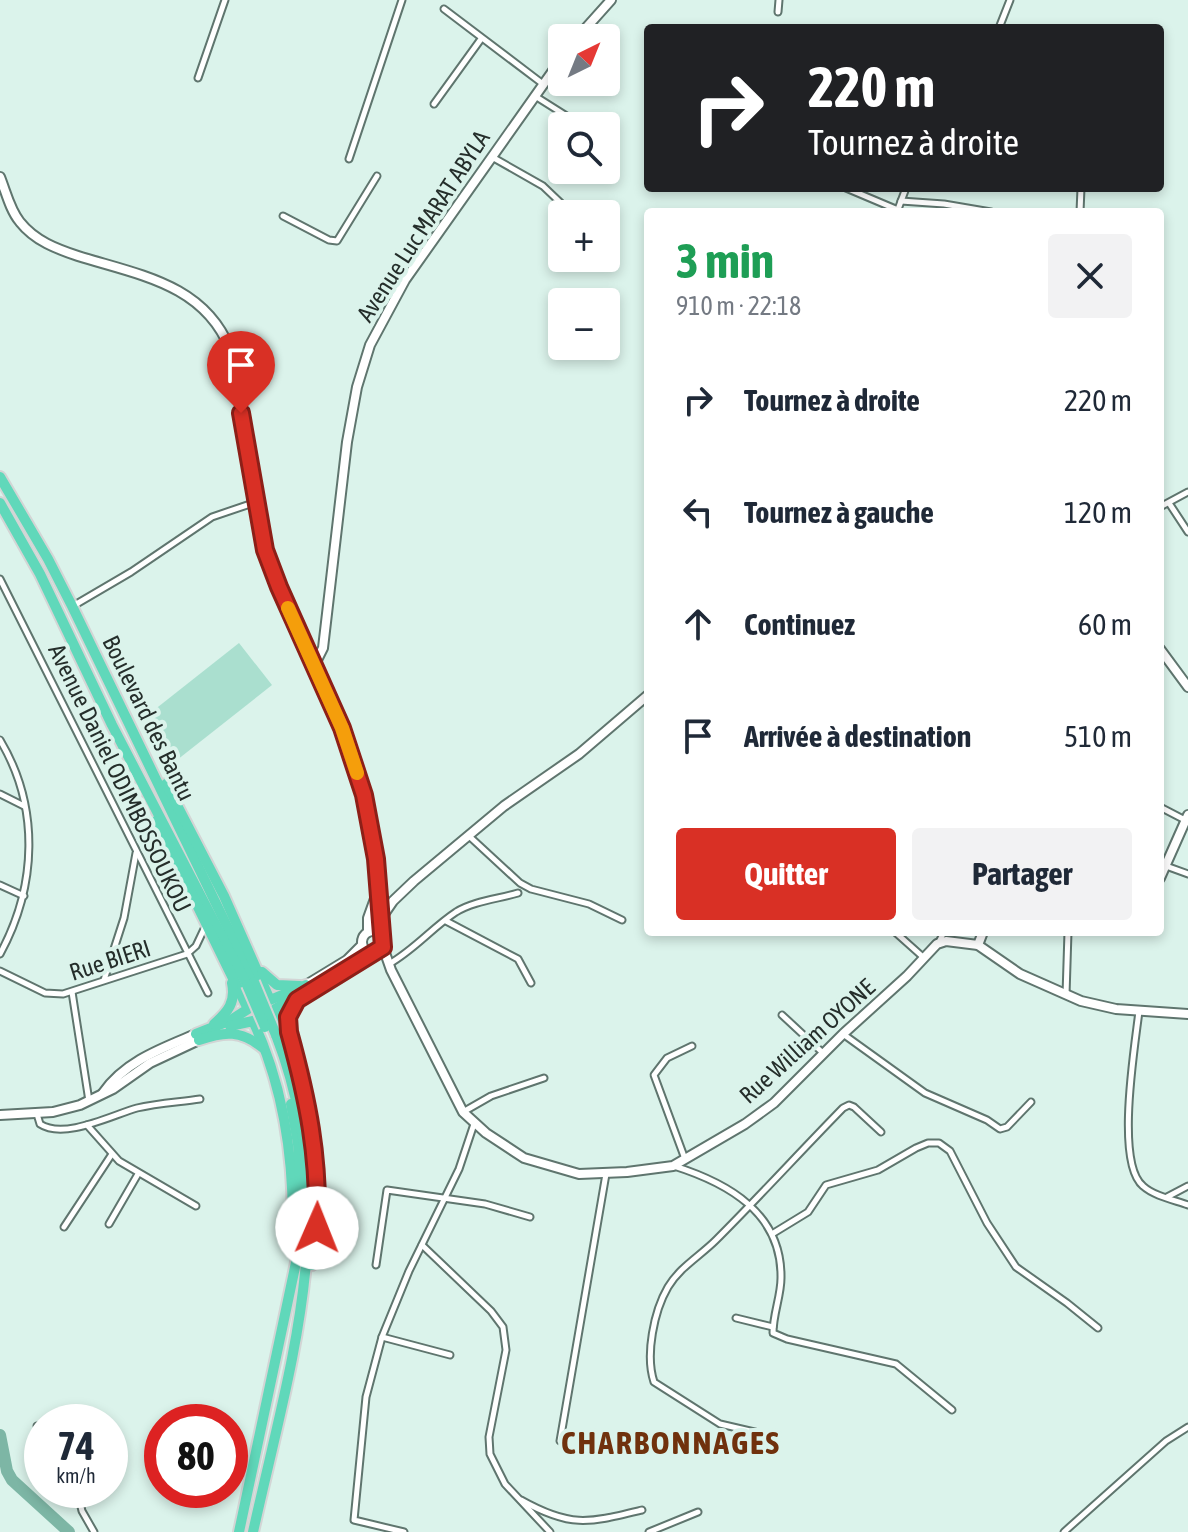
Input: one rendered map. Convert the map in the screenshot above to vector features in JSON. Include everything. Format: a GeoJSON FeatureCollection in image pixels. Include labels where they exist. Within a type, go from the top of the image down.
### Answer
{"type":"FeatureCollection","features":[{"type":"Feature","properties":{"kind":"highway","name":"Boulevard des Bantu"},"geometry":{"type":"LineString","coordinates":[[0,477],[72,606],[251,984]]}},
{"type":"Feature","properties":{"kind":"highway","name":"Boulevard des Bantu"},"geometry":{"type":"LineString","coordinates":[[0,503],[40,574],[112,725],[251,984]]}},
{"type":"Feature","properties":{"kind":"highway"},"geometry":{"type":"LineString","coordinates":[[126,718],[140,736],[185,820],[251,956],[297,1067]]}},
{"type":"Feature","properties":{"kind":"highway"},"geometry":{"type":"LineString","coordinates":[[112,725],[119,747],[230,969],[253,1021],[280,1098],[291,1151],[294,1203],[291,1285]]}},
{"type":"Feature","properties":{"kind":"highway"},"geometry":{"type":"LineString","coordinates":[[251,956],[272,982],[308,988]]}},
{"type":"Feature","properties":{"kind":"highway"},"geometry":{"type":"LineString","coordinates":[[198,1037],[229,1009],[234,993],[230,969]]}},
{"type":"Feature","properties":{"kind":"highway"},"geometry":{"type":"LineString","coordinates":[[251,984],[297,1101],[308,1160],[310,1208],[306,1277],[253,1532]]}},
{"type":"Feature","properties":{"kind":"highway"},"geometry":{"type":"LineString","coordinates":[[272,1005],[308,988]]}},
{"type":"Feature","properties":{"kind":"highway"},"geometry":{"type":"LineString","coordinates":[[306,1277],[312,1269],[316,1240],[317,1176],[311,1119],[288,1017],[294,1003],[308,988]]}},
{"type":"Feature","properties":{"kind":"highway"},"geometry":{"type":"LineString","coordinates":[[263,997],[272,1005],[273,1017],[268,1022],[237,1023],[198,1037],[248,1009],[256,998],[263,997]]}},
{"type":"Feature","properties":{"kind":"highway"},"geometry":{"type":"LineString","coordinates":[[198,1037],[233,1032],[245,1035],[263,1049]]}},
{"type":"Feature","properties":{"kind":"highway"},"geometry":{"type":"LineString","coordinates":[[239,1532],[301,1224],[298,1144],[290,1097],[273,1036]]}},
{"type":"Feature","properties":{"kind":"street"},"geometry":{"type":"LineString","coordinates":[[198,78],[225,0]]}},
{"type":"Feature","properties":{"kind":"street"},"geometry":{"type":"LineString","coordinates":[[349,159],[402,0]]}},
{"type":"Feature","properties":{"kind":"street"},"geometry":{"type":"LineString","coordinates":[[590,24],[611,0]]}},
{"type":"Feature","properties":{"kind":"street"},"geometry":{"type":"LineString","coordinates":[[778,12],[779,0]]}},
{"type":"Feature","properties":{"kind":"street"},"geometry":{"type":"LineString","coordinates":[[1001,24],[1010,0]]}},
{"type":"Feature","properties":{"kind":"street"},"geometry":{"type":"LineString","coordinates":[[444,9],[543,84]]}},
{"type":"Feature","properties":{"kind":"street"},"geometry":{"type":"LineString","coordinates":[[434,104],[481,39]]}},
{"type":"Feature","properties":{"kind":"street","name":"Avenue Luc MARAT ABYLA"},"geometry":{"type":"LineString","coordinates":[[314,666],[323,648],[354,402],[370,345],[405,280],[548,77]]}},
{"type":"Feature","properties":{"kind":"street"},"geometry":{"type":"LineString","coordinates":[[534,96],[560,112]]}},
{"type":"Feature","properties":{"kind":"street"},"geometry":{"type":"LineString","coordinates":[[492,156],[543,186],[558,200]]}},
{"type":"Feature","properties":{"kind":"street"},"geometry":{"type":"LineString","coordinates":[[283,216],[329,240],[337,241],[377,176]]}},
{"type":"Feature","properties":{"kind":"street"},"geometry":{"type":"LineString","coordinates":[[0,177],[12,210],[33,235],[69,253],[168,285],[199,304],[215,320],[230,349],[260,531],[271,568],[342,728],[364,795],[376,859],[383,947],[390,967]]}},
{"type":"Feature","properties":{"kind":"street"},"geometry":{"type":"LineString","coordinates":[[855,192],[890,208]]}},
{"type":"Feature","properties":{"kind":"street"},"geometry":{"type":"LineString","coordinates":[[898,208],[904,192]]}},
{"type":"Feature","properties":{"kind":"street"},"geometry":{"type":"LineString","coordinates":[[901,201],[953,208]]}},
{"type":"Feature","properties":{"kind":"street"},"geometry":{"type":"LineString","coordinates":[[1164,505],[1188,492]]}},
{"type":"Feature","properties":{"kind":"street"},"geometry":{"type":"LineString","coordinates":[[72,606],[131,572],[212,517],[256,502]]}},
{"type":"Feature","properties":{"kind":"street"},"geometry":{"type":"LineString","coordinates":[[1169,503],[1188,532]]}},
{"type":"Feature","properties":{"kind":"street","name":"Avenue Daniel ODIMBOSSOUKOU"},"geometry":{"type":"LineString","coordinates":[[0,579],[208,993]]}},
{"type":"Feature","properties":{"kind":"street"},"geometry":{"type":"LineString","coordinates":[[1164,654],[1188,687]]}},
{"type":"Feature","properties":{"kind":"street"},"geometry":{"type":"LineString","coordinates":[[381,918],[397,896],[469,835],[504,806],[579,754],[644,698]]}},
{"type":"Feature","properties":{"kind":"street"},"geometry":{"type":"LineString","coordinates":[[0,740],[14,766],[25,806],[30,848],[24,896],[0,954]]}},
{"type":"Feature","properties":{"kind":"street"},"geometry":{"type":"LineString","coordinates":[[0,794],[25,806]]}},
{"type":"Feature","properties":{"kind":"street"},"geometry":{"type":"LineString","coordinates":[[1164,809],[1187,818],[1165,865],[1188,874]]}},
{"type":"Feature","properties":{"kind":"street"},"geometry":{"type":"LineString","coordinates":[[469,835],[520,883],[531,889],[589,904],[622,920]]}},
{"type":"Feature","properties":{"kind":"street"},"geometry":{"type":"LineString","coordinates":[[103,981],[124,918],[136,853]]}},
{"type":"Feature","properties":{"kind":"street"},"geometry":{"type":"LineString","coordinates":[[0,885],[24,896]]}},
{"type":"Feature","properties":{"kind":"street"},"geometry":{"type":"LineString","coordinates":[[308,988],[362,945],[377,892]]}},
{"type":"Feature","properties":{"kind":"street"},"geometry":{"type":"LineString","coordinates":[[390,967],[456,912],[518,893]]}},
{"type":"Feature","properties":{"kind":"street"},"geometry":{"type":"LineString","coordinates":[[446,921],[518,959],[531,983]]}},
{"type":"Feature","properties":{"kind":"street"},"geometry":{"type":"LineString","coordinates":[[187,954],[196,946],[207,924]]}},
{"type":"Feature","properties":{"kind":"street"},"geometry":{"type":"LineString","coordinates":[[368,932],[377,932],[382,936]]}},
{"type":"Feature","properties":{"kind":"street"},"geometry":{"type":"LineString","coordinates":[[899,936],[924,958]]}},
{"type":"Feature","properties":{"kind":"street"},"geometry":{"type":"LineString","coordinates":[[937,944],[942,936]]}},
{"type":"Feature","properties":{"kind":"street"},"geometry":{"type":"LineString","coordinates":[[978,945],[981,936]]}},
{"type":"Feature","properties":{"kind":"street"},"geometry":{"type":"LineString","coordinates":[[1066,996],[1068,936]]}},
{"type":"Feature","properties":{"kind":"street"},"geometry":{"type":"LineString","coordinates":[[937,944],[955,940],[978,945],[1020,974],[1066,996],[1098,1006],[1188,1014]]}},
{"type":"Feature","properties":{"kind":"street","name":"Rue William OYONE"},"geometry":{"type":"LineString","coordinates":[[390,967],[463,1112],[474,1124],[509,1149],[536,1163],[571,1173],[606,1174],[673,1166],[745,1124],[774,1103],[937,944]]}},
{"type":"Feature","properties":{"kind":"street"},"geometry":{"type":"LineString","coordinates":[[362,945],[390,967]]}},
{"type":"Feature","properties":{"kind":"street"},"geometry":{"type":"LineString","coordinates":[[308,988],[335,977],[383,947]]}},
{"type":"Feature","properties":{"kind":"street","name":"Rue BIERI"},"geometry":{"type":"LineString","coordinates":[[0,971],[45,993],[72,992],[187,954]]}},
{"type":"Feature","properties":{"kind":"street"},"geometry":{"type":"LineString","coordinates":[[72,992],[89,1101]]}},
{"type":"Feature","properties":{"kind":"street"},"geometry":{"type":"LineString","coordinates":[[1139,1011],[1129,1113],[1131,1164],[1143,1186],[1188,1205]]}},
{"type":"Feature","properties":{"kind":"street"},"geometry":{"type":"LineString","coordinates":[[782,1015],[824,1054]]}},
{"type":"Feature","properties":{"kind":"street"},"geometry":{"type":"LineString","coordinates":[[843,1034],[925,1093],[973,1113],[1000,1129],[1007,1127],[1031,1102]]}},
{"type":"Feature","properties":{"kind":"street"},"geometry":{"type":"LineString","coordinates":[[0,1115],[64,1110],[89,1101],[103,1093],[119,1075],[145,1056],[198,1037]]}},
{"type":"Feature","properties":{"kind":"street"},"geometry":{"type":"LineString","coordinates":[[685,1160],[654,1075],[667,1058],[692,1046]]}},
{"type":"Feature","properties":{"kind":"street"},"geometry":{"type":"LineString","coordinates":[[463,1112],[484,1099],[544,1078]]}},
{"type":"Feature","properties":{"kind":"street"},"geometry":{"type":"LineString","coordinates":[[37,1114],[40,1124],[47,1129],[87,1125],[139,1107],[200,1099]]}},
{"type":"Feature","properties":{"kind":"street"},"geometry":{"type":"LineString","coordinates":[[763,1434],[720,1424],[654,1382],[651,1373],[653,1338],[669,1286],[677,1274],[710,1246],[843,1108],[849,1105],[854,1107],[881,1132]]}},
{"type":"Feature","properties":{"kind":"street"},"geometry":{"type":"LineString","coordinates":[[404,1532],[354,1520],[366,1397],[382,1337],[404,1281],[445,1198],[474,1124]]}},
{"type":"Feature","properties":{"kind":"street"},"geometry":{"type":"LineString","coordinates":[[87,1125],[112,1154],[138,1174],[196,1206]]}},
{"type":"Feature","properties":{"kind":"street"},"geometry":{"type":"LineString","coordinates":[[772,1234],[808,1212],[826,1185],[878,1170],[916,1148],[939,1143],[950,1151],[987,1223],[1016,1267],[1098,1328]]}},
{"type":"Feature","properties":{"kind":"street"},"geometry":{"type":"LineString","coordinates":[[64,1227],[112,1154]]}},
{"type":"Feature","properties":{"kind":"street"},"geometry":{"type":"LineString","coordinates":[[673,1166],[720,1183],[750,1205],[772,1234],[778,1249],[781,1277],[773,1333],[896,1364],[952,1410]]}},
{"type":"Feature","properties":{"kind":"street"},"geometry":{"type":"LineString","coordinates":[[109,1224],[138,1174]]}},
{"type":"Feature","properties":{"kind":"street"},"geometry":{"type":"LineString","coordinates":[[560,1441],[606,1174]]}},
{"type":"Feature","properties":{"kind":"street"},"geometry":{"type":"LineString","coordinates":[[1167,1197],[1188,1186]]}},
{"type":"Feature","properties":{"kind":"street"},"geometry":{"type":"LineString","coordinates":[[376,1265],[387,1190],[501,1208],[530,1217]]}},
{"type":"Feature","properties":{"kind":"street"},"geometry":{"type":"LineString","coordinates":[[422,1245],[491,1311],[503,1327],[505,1364],[489,1448],[498,1472],[516,1497],[550,1532]]}},
{"type":"Feature","properties":{"kind":"street"},"geometry":{"type":"LineString","coordinates":[[736,1318],[773,1327]]}},
{"type":"Feature","properties":{"kind":"street"},"geometry":{"type":"LineString","coordinates":[[382,1337],[450,1355]]}},
{"type":"Feature","properties":{"kind":"street"},"geometry":{"type":"LineString","coordinates":[[1064,1532],[1166,1441],[1188,1427]]}},
{"type":"Feature","properties":{"kind":"street"},"geometry":{"type":"LineString","coordinates":[[516,1497],[556,1518],[588,1522],[642,1510]]}},
{"type":"Feature","properties":{"kind":"street"},"geometry":{"type":"LineString","coordinates":[[81,1508],[94,1532]]}},
{"type":"Feature","properties":{"kind":"street"},"geometry":{"type":"LineString","coordinates":[[649,1532],[698,1512]]}},
{"type":"Feature","properties":{"kind":"green space"},"geometry":{"type":"Polygon","coordinates":[[[239,643],[272,685],[177,760],[144,718],[239,643]]]}},
{"type":"Feature","properties":{"kind":"waterway"},"geometry":{"type":"LineString","coordinates":[[0,1435],[7,1471],[12,1480],[69,1532]]}},
{"type":"Feature","properties":{"kind":"slow traffic"},"geometry":{"type":"LineString","coordinates":[[288,608],[342,728],[357,773]]}},
{"type":"Feature","properties":{"kind":"district","name":"CHARBONNAGES"},"geometry":{"type":"Point","coordinates":[671,1442]}},
{"type":"Feature","properties":{"kind":"route"},"geometry":{"type":"LineString","coordinates":[[241,413],[265,550],[342,728],[364,795],[376,859],[384,941],[379,952],[370,953],[309,991],[289,1011],[289,1032],[313,1129],[317,1228]]}}]}
